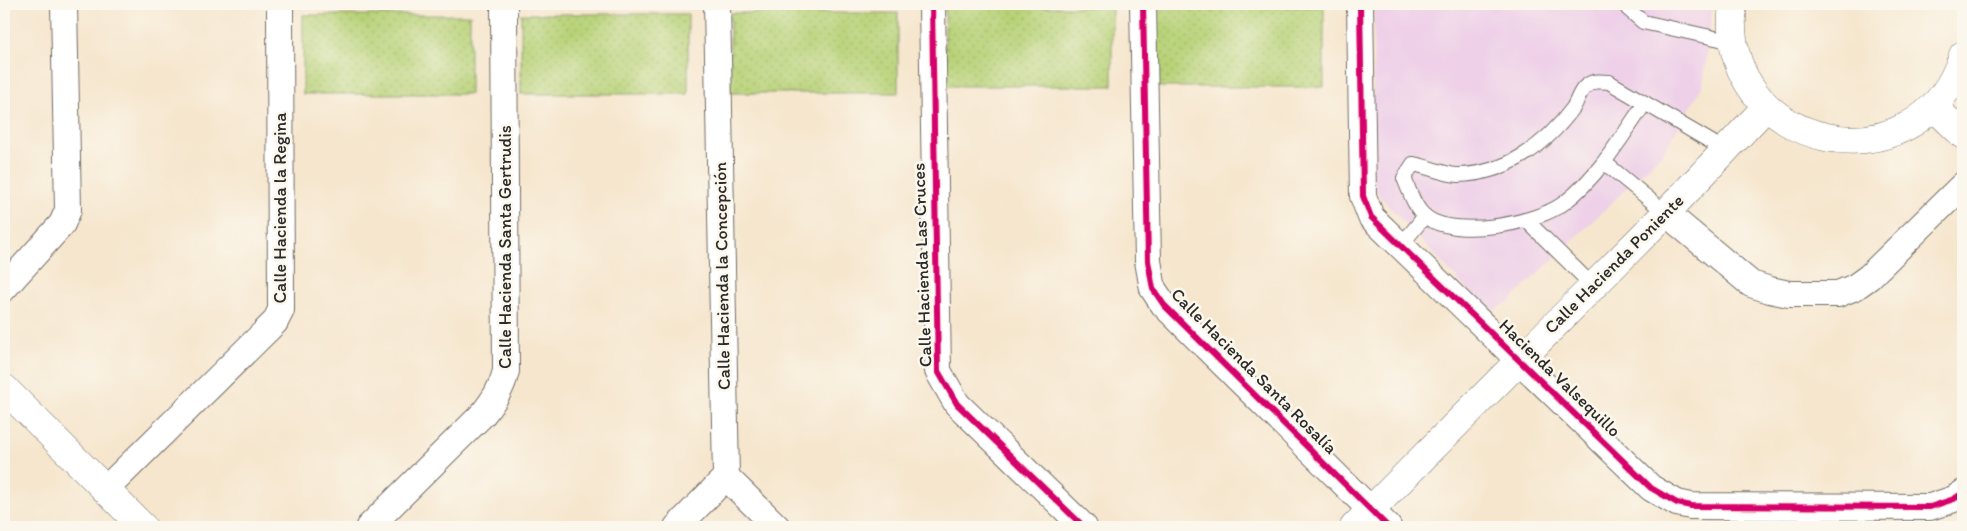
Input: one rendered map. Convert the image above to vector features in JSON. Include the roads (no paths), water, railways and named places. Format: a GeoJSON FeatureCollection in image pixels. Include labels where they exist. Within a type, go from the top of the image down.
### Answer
{"type":"FeatureCollection","features":[{"type":"Feature","properties":{"kind":"street"},"geometry":{"type":"LineString","coordinates":[[4,288],[56,230],[68,210],[64,4]]}},
{"type":"Feature","properties":{"kind":"street","name":"Calle Hacienda la Regina"},"geometry":{"type":"LineString","coordinates":[[105,490],[274,322],[281,310],[280,4]]}},
{"type":"Feature","properties":{"kind":"street","name":"Calle Hacienda Santa Gertrudis"},"geometry":{"type":"LineString","coordinates":[[369,527],[483,414],[494,401],[503,384],[506,370],[504,4]]}},
{"type":"Feature","properties":{"kind":"street","name":"Calle Hacienda la Concepción"},"geometry":{"type":"LineString","coordinates":[[717,4],[726,477]]}},
{"type":"Feature","properties":{"kind":"street","name":"Calle Hacienda Las Cruces"},"geometry":{"type":"LineString","coordinates":[[932,4],[938,371],[957,404],[1084,527]]}},
{"type":"Feature","properties":{"kind":"street","name":"Calle Hacienda Santa Rosalía"},"geometry":{"type":"LineString","coordinates":[[1143,4],[1148,261],[1153,289],[1164,305],[1371,522]]}},
{"type":"Feature","properties":{"kind":"street","name":"Hacienda Valsequillo"},"geometry":{"type":"LineString","coordinates":[[1360,4],[1363,196],[1371,217],[1520,358],[1651,488],[1677,503],[1691,506],[1930,507],[1954,499],[1963,493]]}},
{"type":"Feature","properties":{"kind":"street"},"geometry":{"type":"LineString","coordinates":[[1733,4],[1733,42],[1744,77],[1766,107],[1804,132],[1850,142],[1896,133],[1934,107],[1956,76],[1963,55]]}},
{"type":"Feature","properties":{"kind":"street","name":"Calle Hacienda Poniente"},"geometry":{"type":"LineString","coordinates":[[1371,522],[1520,358],[1666,213],[1766,107]]}},
{"type":"Feature","properties":{"kind":"street"},"geometry":{"type":"LineString","coordinates":[[1934,107],[1963,135]]}},
{"type":"Feature","properties":{"kind":"street"},"geometry":{"type":"LineString","coordinates":[[1666,213],[1751,284],[1789,294],[1838,294],[1855,287],[1869,277],[1963,186]]}},
{"type":"Feature","properties":{"kind":"street"},"geometry":{"type":"LineString","coordinates":[[4,388],[143,527]]}},
{"type":"Feature","properties":{"kind":"street"},"geometry":{"type":"LineString","coordinates":[[677,527],[726,477],[777,527]]}},
{"type":"Feature","properties":{"kind":"lane"},"geometry":{"type":"LineString","coordinates":[[1626,4],[1628,10],[1643,22],[1733,42]]}},
{"type":"Feature","properties":{"kind":"lane"},"geometry":{"type":"LineString","coordinates":[[1646,103],[1605,163],[1563,204],[1526,220],[1467,229],[1438,224],[1425,216],[1410,194],[1404,178],[1413,164],[1456,176],[1486,172],[1516,161],[1535,149],[1573,108],[1584,88],[1596,80],[1609,82],[1646,103],[1725,150]]}},
{"type":"Feature","properties":{"kind":"lane"},"geometry":{"type":"LineString","coordinates":[[1605,163],[1666,213]]}},
{"type":"Feature","properties":{"kind":"lane"},"geometry":{"type":"LineString","coordinates":[[1401,245],[1425,216]]}},
{"type":"Feature","properties":{"kind":"lane"},"geometry":{"type":"LineString","coordinates":[[1526,220],[1593,286]]}}]}
